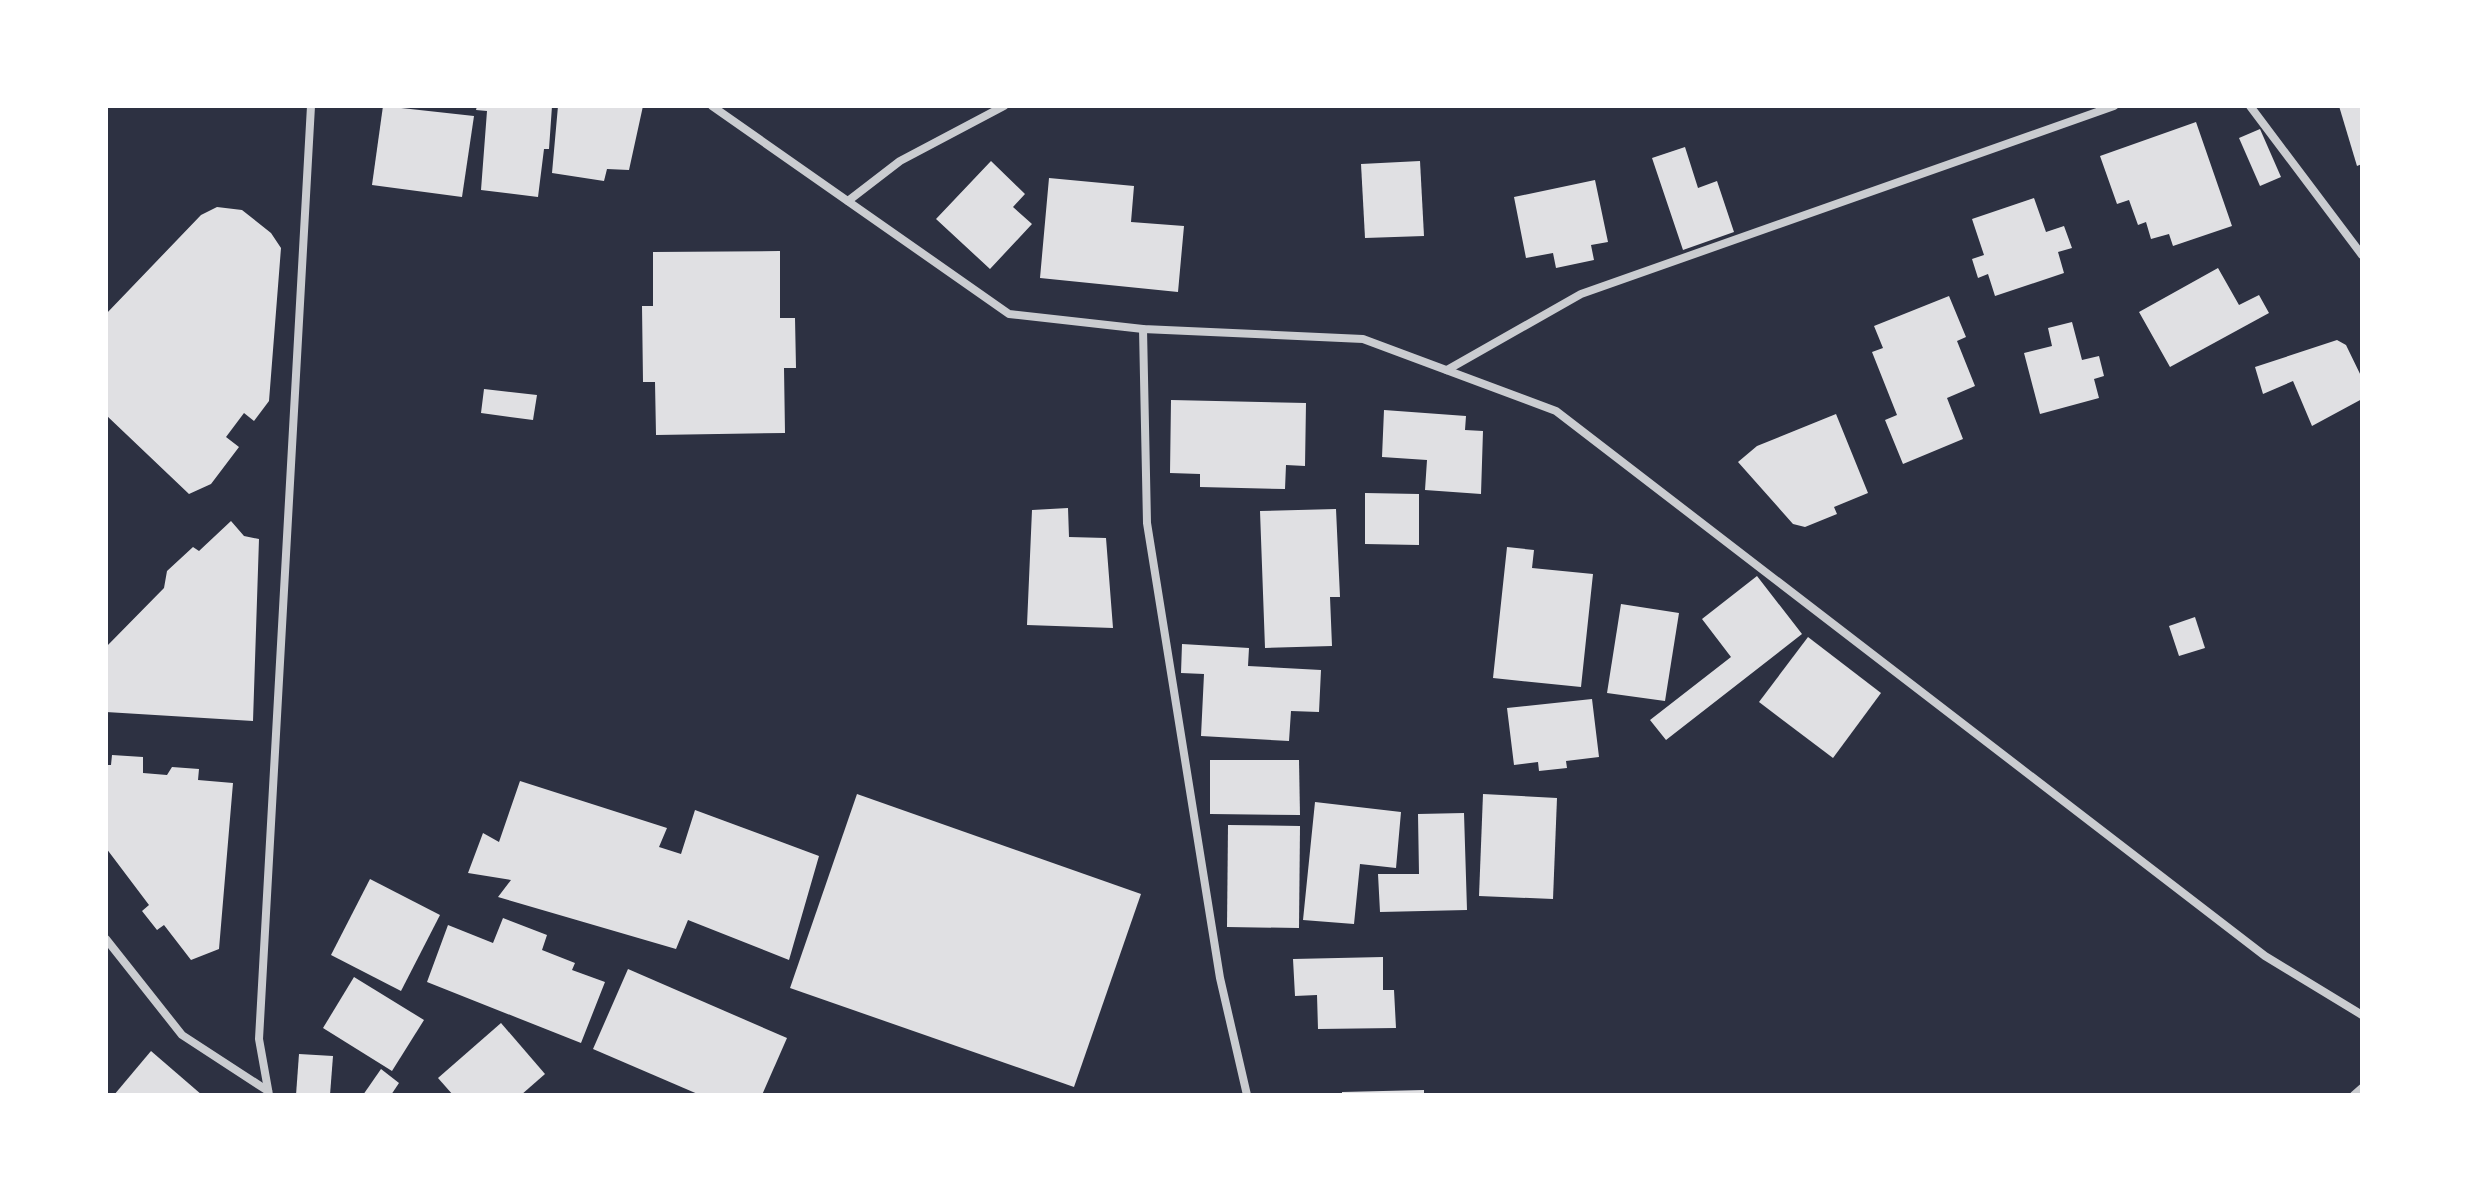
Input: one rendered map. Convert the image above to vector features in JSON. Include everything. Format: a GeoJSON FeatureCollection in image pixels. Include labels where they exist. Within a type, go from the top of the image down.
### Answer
{"type":"FeatureCollection","features":[{"type":"Feature","properties":{"kind":"street"},"geometry":{"type":"LineString","coordinates":[[268,1093],[259,1039],[311,106]]}},
{"type":"Feature","properties":{"kind":"street"},"geometry":{"type":"LineString","coordinates":[[712,106],[1009,314],[1143,329],[1363,339],[1556,411],[2265,956],[2362,1015]]}},
{"type":"Feature","properties":{"kind":"street"},"geometry":{"type":"LineString","coordinates":[[848,201],[900,161],[1004,106]]}},
{"type":"Feature","properties":{"kind":"street"},"geometry":{"type":"LineString","coordinates":[[1447,370],[1581,294],[2114,106]]}},
{"type":"Feature","properties":{"kind":"street"},"geometry":{"type":"LineString","coordinates":[[2250,106],[2362,255]]}},
{"type":"Feature","properties":{"kind":"street"},"geometry":{"type":"LineString","coordinates":[[1143,329],[1147,523],[1220,978],[1247,1095]]}},
{"type":"Feature","properties":{"kind":"street"},"geometry":{"type":"LineString","coordinates":[[106,939],[182,1035],[268,1093]]}},
{"type":"Feature","properties":{"kind":"street"},"geometry":{"type":"LineString","coordinates":[[2354,1095],[2362,1088]]}},
{"type":"Feature","properties":{"kind":"building"},"geometry":{"type":"Polygon","coordinates":[[[383,106],[474,116],[462,197],[372,185],[383,106]]]}},
{"type":"Feature","properties":{"kind":"building"},"geometry":{"type":"Polygon","coordinates":[[[477,106],[552,106],[549,149],[544,149],[538,197],[481,190],[487,111],[476,110],[477,106]]]}},
{"type":"Feature","properties":{"kind":"building"},"geometry":{"type":"Polygon","coordinates":[[[558,106],[643,106],[629,170],[607,169],[604,181],[552,173],[558,106]]]}},
{"type":"Feature","properties":{"kind":"building"},"geometry":{"type":"Polygon","coordinates":[[[2339,106],[2362,106],[2362,164],[2357,166],[2339,106]]]}},
{"type":"Feature","properties":{"kind":"building"},"geometry":{"type":"Polygon","coordinates":[[[2196,122],[2232,226],[2173,246],[2169,234],[2151,239],[2146,222],[2138,225],[2129,200],[2117,204],[2100,156],[2196,122]]]}},
{"type":"Feature","properties":{"kind":"building"},"geometry":{"type":"Polygon","coordinates":[[[2260,129],[2281,177],[2260,186],[2239,138],[2260,129]]]}},
{"type":"Feature","properties":{"kind":"building"},"geometry":{"type":"Polygon","coordinates":[[[1685,147],[1698,188],[1717,181],[1734,232],[1683,250],[1652,158],[1685,147]]]}},
{"type":"Feature","properties":{"kind":"building"},"geometry":{"type":"Polygon","coordinates":[[[991,161],[1025,194],[1013,207],[1032,224],[990,269],[936,219],[991,161]]]}},
{"type":"Feature","properties":{"kind":"building"},"geometry":{"type":"Polygon","coordinates":[[[1420,161],[1424,236],[1365,238],[1361,164],[1420,161]]]}},
{"type":"Feature","properties":{"kind":"building"},"geometry":{"type":"Polygon","coordinates":[[[1049,178],[1134,186],[1131,222],[1184,226],[1178,292],[1040,278],[1049,178]]]}},
{"type":"Feature","properties":{"kind":"building"},"geometry":{"type":"Polygon","coordinates":[[[1595,180],[1608,242],[1591,245],[1594,260],[1556,268],[1553,253],[1526,258],[1514,197],[1595,180]]]}},
{"type":"Feature","properties":{"kind":"building"},"geometry":{"type":"Polygon","coordinates":[[[2034,198],[2046,232],[2064,226],[2072,248],[2058,252],[2064,273],[1995,296],[1988,274],[1978,278],[1972,259],[1984,255],[1972,219],[2034,198]]]}},
{"type":"Feature","properties":{"kind":"building"},"geometry":{"type":"Polygon","coordinates":[[[217,207],[242,210],[271,233],[281,248],[269,401],[254,421],[244,413],[226,437],[239,447],[211,484],[189,494],[106,415],[106,314],[201,215],[217,207]]]}},
{"type":"Feature","properties":{"kind":"building"},"geometry":{"type":"Polygon","coordinates":[[[780,251],[780,318],[795,318],[796,368],[784,368],[785,433],[656,435],[655,382],[643,382],[642,306],[653,306],[653,252],[780,251]]]}},
{"type":"Feature","properties":{"kind":"building"},"geometry":{"type":"Polygon","coordinates":[[[2218,268],[2239,305],[2259,295],[2269,313],[2170,367],[2139,312],[2218,268]]]}},
{"type":"Feature","properties":{"kind":"building"},"geometry":{"type":"Polygon","coordinates":[[[1949,296],[1966,337],[1957,341],[1975,386],[1947,398],[1963,439],[1903,464],[1885,420],[1897,415],[1872,352],[1883,348],[1874,326],[1949,296]]]}},
{"type":"Feature","properties":{"kind":"building"},"geometry":{"type":"Polygon","coordinates":[[[2072,322],[2082,360],[2099,356],[2104,376],[2094,379],[2099,398],[2040,414],[2024,353],[2052,346],[2048,328],[2072,322]]]}},
{"type":"Feature","properties":{"kind":"building"},"geometry":{"type":"Polygon","coordinates":[[[2337,340],[2346,345],[2362,378],[2362,399],[2312,426],[2293,381],[2263,394],[2255,367],[2337,340]]]}},
{"type":"Feature","properties":{"kind":"building"},"geometry":{"type":"Polygon","coordinates":[[[484,389],[537,395],[533,420],[481,413],[484,389]]]}},
{"type":"Feature","properties":{"kind":"building"},"geometry":{"type":"Polygon","coordinates":[[[1171,400],[1306,403],[1305,466],[1286,465],[1285,489],[1200,487],[1200,474],[1170,473],[1171,400]]]}},
{"type":"Feature","properties":{"kind":"building"},"geometry":{"type":"Polygon","coordinates":[[[1384,410],[1466,416],[1465,430],[1483,431],[1481,494],[1425,490],[1427,460],[1382,457],[1384,410]]]}},
{"type":"Feature","properties":{"kind":"building"},"geometry":{"type":"Polygon","coordinates":[[[1836,414],[1868,493],[1834,507],[1837,514],[1805,527],[1793,524],[1738,462],[1757,446],[1836,414]]]}},
{"type":"Feature","properties":{"kind":"building"},"geometry":{"type":"Polygon","coordinates":[[[1365,493],[1419,494],[1419,545],[1365,544],[1365,493]]]}},
{"type":"Feature","properties":{"kind":"building"},"geometry":{"type":"Polygon","coordinates":[[[1068,508],[1069,537],[1106,538],[1113,628],[1027,625],[1032,510],[1068,508]]]}},
{"type":"Feature","properties":{"kind":"building"},"geometry":{"type":"Polygon","coordinates":[[[1336,509],[1340,597],[1330,597],[1332,646],[1265,648],[1260,511],[1336,509]]]}},
{"type":"Feature","properties":{"kind":"building"},"geometry":{"type":"Polygon","coordinates":[[[231,521],[244,536],[259,539],[253,721],[106,712],[106,647],[164,588],[167,571],[193,547],[199,551],[231,521]]]}},
{"type":"Feature","properties":{"kind":"building"},"geometry":{"type":"Polygon","coordinates":[[[1507,547],[1534,550],[1532,568],[1593,574],[1581,687],[1493,678],[1507,547]]]}},
{"type":"Feature","properties":{"kind":"building"},"geometry":{"type":"Polygon","coordinates":[[[1757,576],[1802,634],[1666,740],[1650,720],[1731,657],[1702,619],[1757,576]]]}},
{"type":"Feature","properties":{"kind":"building"},"geometry":{"type":"Polygon","coordinates":[[[1621,604],[1679,613],[1665,701],[1607,693],[1621,604]]]}},
{"type":"Feature","properties":{"kind":"building"},"geometry":{"type":"Polygon","coordinates":[[[2195,617],[2205,648],[2179,656],[2169,626],[2195,617]]]}},
{"type":"Feature","properties":{"kind":"building"},"geometry":{"type":"Polygon","coordinates":[[[1808,637],[1881,693],[1833,758],[1759,702],[1808,637]]]}},
{"type":"Feature","properties":{"kind":"building"},"geometry":{"type":"Polygon","coordinates":[[[1182,644],[1249,648],[1248,666],[1321,670],[1319,712],[1291,711],[1289,741],[1201,736],[1204,674],[1181,673],[1182,644]]]}},
{"type":"Feature","properties":{"kind":"building"},"geometry":{"type":"Polygon","coordinates":[[[1592,699],[1599,757],[1566,761],[1567,768],[1539,771],[1538,762],[1514,765],[1507,708],[1592,699]]]}},
{"type":"Feature","properties":{"kind":"building"},"geometry":{"type":"Polygon","coordinates":[[[112,755],[143,757],[143,773],[167,775],[172,767],[199,769],[198,780],[233,783],[219,949],[191,960],[164,925],[157,930],[142,911],[149,905],[106,848],[106,765],[111,765],[112,755]]]}},
{"type":"Feature","properties":{"kind":"building"},"geometry":{"type":"Polygon","coordinates":[[[1210,760],[1299,760],[1300,815],[1210,814],[1210,760]]]}},
{"type":"Feature","properties":{"kind":"building"},"geometry":{"type":"Polygon","coordinates":[[[520,781],[667,828],[659,847],[681,854],[695,810],[819,856],[789,960],[688,920],[676,949],[498,897],[511,880],[468,873],[483,833],[499,842],[520,781]]]}},
{"type":"Feature","properties":{"kind":"building"},"geometry":{"type":"Polygon","coordinates":[[[857,794],[1141,894],[1074,1087],[790,988],[857,794]]]}},
{"type":"Feature","properties":{"kind":"building"},"geometry":{"type":"Polygon","coordinates":[[[1483,794],[1557,798],[1553,899],[1479,896],[1483,794]]]}},
{"type":"Feature","properties":{"kind":"building"},"geometry":{"type":"Polygon","coordinates":[[[1315,802],[1401,812],[1396,868],[1360,864],[1354,924],[1303,920],[1315,802]]]}},
{"type":"Feature","properties":{"kind":"building"},"geometry":{"type":"Polygon","coordinates":[[[1464,813],[1467,910],[1380,912],[1378,874],[1419,874],[1418,814],[1464,813]]]}},
{"type":"Feature","properties":{"kind":"building"},"geometry":{"type":"Polygon","coordinates":[[[1228,825],[1300,826],[1299,928],[1227,927],[1228,825]]]}},
{"type":"Feature","properties":{"kind":"building"},"geometry":{"type":"Polygon","coordinates":[[[370,879],[440,915],[401,991],[331,955],[370,879]]]}},
{"type":"Feature","properties":{"kind":"building"},"geometry":{"type":"Polygon","coordinates":[[[503,918],[547,935],[542,950],[575,963],[572,970],[605,982],[581,1043],[427,982],[448,925],[493,943],[503,918]]]}},
{"type":"Feature","properties":{"kind":"building"},"geometry":{"type":"Polygon","coordinates":[[[1383,957],[1383,990],[1394,990],[1396,1028],[1318,1029],[1317,995],[1295,996],[1293,959],[1383,957]]]}},
{"type":"Feature","properties":{"kind":"building"},"geometry":{"type":"Polygon","coordinates":[[[628,969],[787,1038],[762,1095],[700,1095],[593,1049],[628,969]]]}},
{"type":"Feature","properties":{"kind":"building"},"geometry":{"type":"Polygon","coordinates":[[[354,977],[424,1020],[392,1071],[323,1028],[354,977]]]}},
{"type":"Feature","properties":{"kind":"building"},"geometry":{"type":"Polygon","coordinates":[[[501,1023],[545,1074],[521,1095],[453,1095],[438,1078],[501,1023]]]}},
{"type":"Feature","properties":{"kind":"building"},"geometry":{"type":"Polygon","coordinates":[[[151,1051],[202,1095],[114,1095],[151,1051]]]}},
{"type":"Feature","properties":{"kind":"building"},"geometry":{"type":"Polygon","coordinates":[[[299,1054],[333,1056],[330,1095],[296,1095],[299,1054]]]}},
{"type":"Feature","properties":{"kind":"building"},"geometry":{"type":"Polygon","coordinates":[[[381,1069],[399,1083],[391,1095],[363,1095],[381,1069]]]}},
{"type":"Feature","properties":{"kind":"building"},"geometry":{"type":"Polygon","coordinates":[[[1424,1090],[1424,1095],[1342,1095],[1342,1092],[1424,1090]]]}}]}
